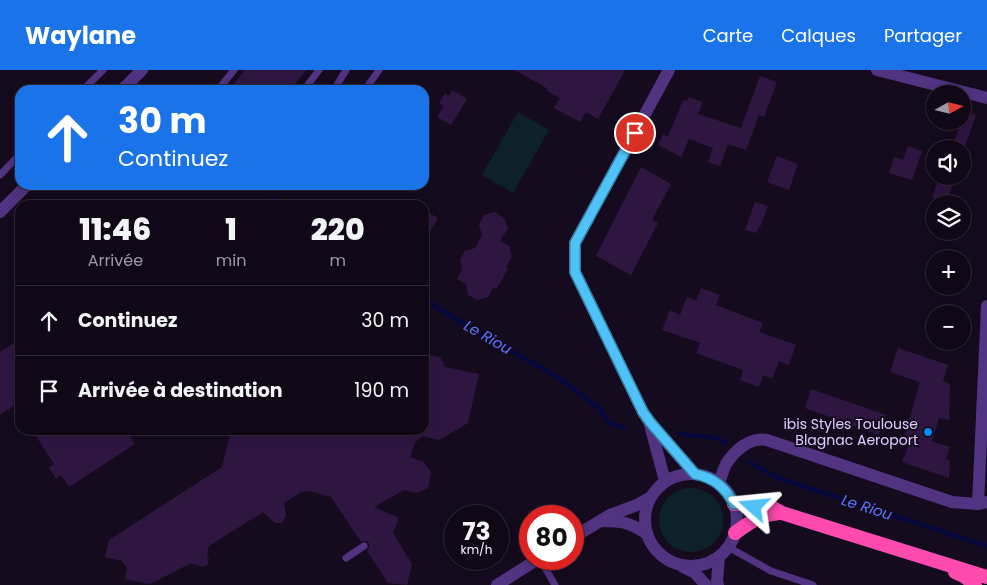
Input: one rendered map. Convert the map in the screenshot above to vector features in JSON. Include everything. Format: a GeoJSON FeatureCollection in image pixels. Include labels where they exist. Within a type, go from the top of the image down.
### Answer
{"type":"FeatureCollection","features":[{"type":"Feature","properties":{"kind":"highway"},"geometry":{"type":"LineString","coordinates":[[734,504],[743,503],[754,507],[771,508],[987,576]]}},
{"type":"Feature","properties":{"kind":"highway"},"geometry":{"type":"LineString","coordinates":[[735,533],[755,519],[782,513]]}},
{"type":"Feature","properties":{"kind":"highway"},"geometry":{"type":"LineString","coordinates":[[930,559],[964,576],[975,585]]}},
{"type":"Feature","properties":{"kind":"street"},"geometry":{"type":"LineString","coordinates":[[127,85],[142,70]]}},
{"type":"Feature","properties":{"kind":"street"},"geometry":{"type":"LineString","coordinates":[[669,70],[575,243],[575,272],[643,412],[695,474]]}},
{"type":"Feature","properties":{"kind":"street"},"geometry":{"type":"LineString","coordinates":[[877,70],[987,98]]}},
{"type":"Feature","properties":{"kind":"street"},"geometry":{"type":"LineString","coordinates":[[0,212],[22,190]]}},
{"type":"Feature","properties":{"kind":"street"},"geometry":{"type":"LineString","coordinates":[[719,484],[726,465],[741,447],[760,439],[952,502],[983,503],[987,306]]}},
{"type":"Feature","properties":{"kind":"street"},"geometry":{"type":"LineString","coordinates":[[650,422],[665,481]]}},
{"type":"Feature","properties":{"kind":"street"},"geometry":{"type":"LineString","coordinates":[[584,531],[610,515],[637,505],[651,496],[665,481],[679,475],[695,474],[704,476],[719,484],[734,504],[736,514],[735,533],[728,547],[719,557],[705,564],[689,567],[681,566]]}},
{"type":"Feature","properties":{"kind":"street"},"geometry":{"type":"LineString","coordinates":[[651,496],[645,513],[645,522],[647,534],[653,548],[659,555],[696,573],[706,585]]}},
{"type":"Feature","properties":{"kind":"street"},"geometry":{"type":"LineString","coordinates":[[601,521],[621,521],[637,527],[647,534]]}},
{"type":"Feature","properties":{"kind":"street"},"geometry":{"type":"LineString","coordinates":[[718,585],[719,557]]}},
{"type":"Feature","properties":{"kind":"street"},"geometry":{"type":"LineString","coordinates":[[497,585],[521,570]]}},
{"type":"Feature","properties":{"kind":"lane"},"geometry":{"type":"LineString","coordinates":[[88,85],[104,70]]}},
{"type":"Feature","properties":{"kind":"lane"},"geometry":{"type":"LineString","coordinates":[[222,85],[234,70]]}},
{"type":"Feature","properties":{"kind":"lane"},"geometry":{"type":"LineString","coordinates":[[308,85],[319,70]]}},
{"type":"Feature","properties":{"kind":"lane"},"geometry":{"type":"LineString","coordinates":[[337,85],[346,70]]}},
{"type":"Feature","properties":{"kind":"lane"},"geometry":{"type":"LineString","coordinates":[[368,85],[379,70]]}},
{"type":"Feature","properties":{"kind":"lane"},"geometry":{"type":"LineString","coordinates":[[0,174],[15,159]]}},
{"type":"Feature","properties":{"kind":"lane"},"geometry":{"type":"LineString","coordinates":[[346,558],[364,546]]}},
{"type":"Feature","properties":{"kind":"lane"},"geometry":{"type":"LineString","coordinates":[[728,547],[771,571],[813,585]]}},
{"type":"Feature","properties":{"kind":"lane"},"geometry":{"type":"LineString","coordinates":[[546,570],[555,585]]}},
{"type":"Feature","properties":{"kind":"shaded area"},"geometry":{"type":"Polygon","coordinates":[[[518,112],[549,130],[513,193],[482,175],[518,112]]]}},
{"type":"Feature","properties":{"kind":"shaded area"},"geometry":{"type":"Polygon","coordinates":[[[685,488],[697,488],[714,497],[721,508],[723,520],[721,532],[714,543],[697,552],[685,552],[673,547],[664,538],[659,526],[659,514],[664,502],[673,493],[685,488]]]}},
{"type":"Feature","properties":{"kind":"building"},"geometry":{"type":"Polygon","coordinates":[[[245,70],[306,70],[294,85],[233,85],[245,70]]]}},
{"type":"Feature","properties":{"kind":"building"},"geometry":{"type":"Polygon","coordinates":[[[515,70],[625,70],[598,119],[586,112],[580,122],[554,108],[560,98],[515,70]]]}},
{"type":"Feature","properties":{"kind":"building"},"geometry":{"type":"Polygon","coordinates":[[[760,76],[777,82],[764,117],[759,115],[746,150],[728,144],[720,166],[708,162],[713,148],[689,139],[681,157],[658,145],[663,134],[668,137],[683,100],[687,101],[689,97],[703,102],[698,114],[741,128],[760,76]]]}},
{"type":"Feature","properties":{"kind":"building"},"geometry":{"type":"Polygon","coordinates":[[[452,90],[467,99],[451,125],[437,117],[444,106],[439,103],[445,93],[449,96],[452,90]]]}},
{"type":"Feature","properties":{"kind":"building"},"geometry":{"type":"Polygon","coordinates":[[[971,113],[976,115],[971,129],[971,113]]]}},
{"type":"Feature","properties":{"kind":"building"},"geometry":{"type":"Polygon","coordinates":[[[958,130],[971,130],[967,140],[955,140],[958,130]]]}},
{"type":"Feature","properties":{"kind":"building"},"geometry":{"type":"Polygon","coordinates":[[[908,146],[922,151],[912,180],[889,173],[894,157],[903,160],[908,146]]]}},
{"type":"Feature","properties":{"kind":"building"},"geometry":{"type":"Polygon","coordinates":[[[777,156],[798,164],[789,190],[767,182],[777,156]]]}},
{"type":"Feature","properties":{"kind":"building"},"geometry":{"type":"Polygon","coordinates":[[[641,167],[671,184],[652,220],[658,223],[631,275],[596,256],[641,167]]]}},
{"type":"Feature","properties":{"kind":"building"},"geometry":{"type":"Polygon","coordinates":[[[937,185],[953,185],[949,195],[933,195],[937,185]]]}},
{"type":"Feature","properties":{"kind":"building"},"geometry":{"type":"Polygon","coordinates":[[[755,202],[768,206],[756,233],[745,230],[755,202]]]}},
{"type":"Feature","properties":{"kind":"building"},"geometry":{"type":"Polygon","coordinates":[[[495,212],[504,218],[508,228],[500,241],[509,246],[512,257],[506,266],[508,269],[497,288],[493,288],[488,297],[477,300],[468,295],[466,284],[457,279],[462,270],[460,260],[465,251],[475,248],[482,235],[479,225],[484,215],[495,212]]]}},
{"type":"Feature","properties":{"kind":"building"},"geometry":{"type":"Polygon","coordinates":[[[429,213],[438,218],[429,234],[429,213]]]}},
{"type":"Feature","properties":{"kind":"building"},"geometry":{"type":"Polygon","coordinates":[[[701,288],[720,295],[716,305],[763,323],[759,332],[796,345],[789,365],[779,361],[772,379],[763,375],[759,387],[740,380],[743,370],[696,353],[700,343],[662,330],[670,310],[680,315],[687,297],[696,301],[701,288]]]}},
{"type":"Feature","properties":{"kind":"building"},"geometry":{"type":"Polygon","coordinates":[[[14,343],[15,344],[15,405],[0,415],[0,352],[14,343]]]}},
{"type":"Feature","properties":{"kind":"building"},"geometry":{"type":"Polygon","coordinates":[[[898,348],[948,365],[943,381],[950,384],[949,420],[939,418],[932,441],[950,447],[946,459],[950,460],[949,478],[902,462],[908,447],[902,445],[920,382],[890,372],[898,348]]]}},
{"type":"Feature","properties":{"kind":"building"},"geometry":{"type":"Polygon","coordinates":[[[429,355],[440,357],[445,367],[479,374],[468,423],[439,440],[424,436],[415,442],[410,457],[424,462],[431,472],[428,488],[417,493],[404,490],[374,507],[399,518],[393,533],[412,564],[407,585],[388,583],[367,551],[369,543],[366,541],[361,542],[331,497],[309,491],[301,492],[284,503],[286,516],[282,523],[275,523],[263,512],[209,546],[208,564],[203,567],[191,563],[150,584],[125,579],[127,568],[122,561],[105,557],[109,540],[222,467],[230,435],[429,435],[429,355]]]}},
{"type":"Feature","properties":{"kind":"building"},"geometry":{"type":"Polygon","coordinates":[[[811,389],[886,415],[879,435],[805,408],[811,389]]]}},
{"type":"Feature","properties":{"kind":"building"},"geometry":{"type":"Polygon","coordinates":[[[35,435],[129,435],[135,444],[69,487],[61,475],[56,478],[49,468],[54,464],[35,435]]]}},
{"type":"Feature","properties":{"kind":"waterway","name":"Le Riou"},"geometry":{"type":"LineString","coordinates":[[429,302],[559,378],[601,410],[609,423],[624,428]]}},
{"type":"Feature","properties":{"kind":"waterway","name":"Le Riou"},"geometry":{"type":"LineString","coordinates":[[680,434],[717,438],[726,443]]}},
{"type":"Feature","properties":{"kind":"waterway","name":"Le Riou"},"geometry":{"type":"LineString","coordinates":[[749,462],[778,478],[987,546]]}},
{"type":"Feature","properties":{"kind":"place","name":"ibis Styles Toulouse Blagnac Aeroport"},"geometry":{"type":"Point","coordinates":[928,432]}},
{"type":"Feature","properties":{"kind":"route"},"geometry":{"type":"LineString","coordinates":[[635,133],[575,243],[575,272],[643,412],[650,422],[695,474],[704,476],[719,484],[734,504],[743,503],[754,507]]}}]}
